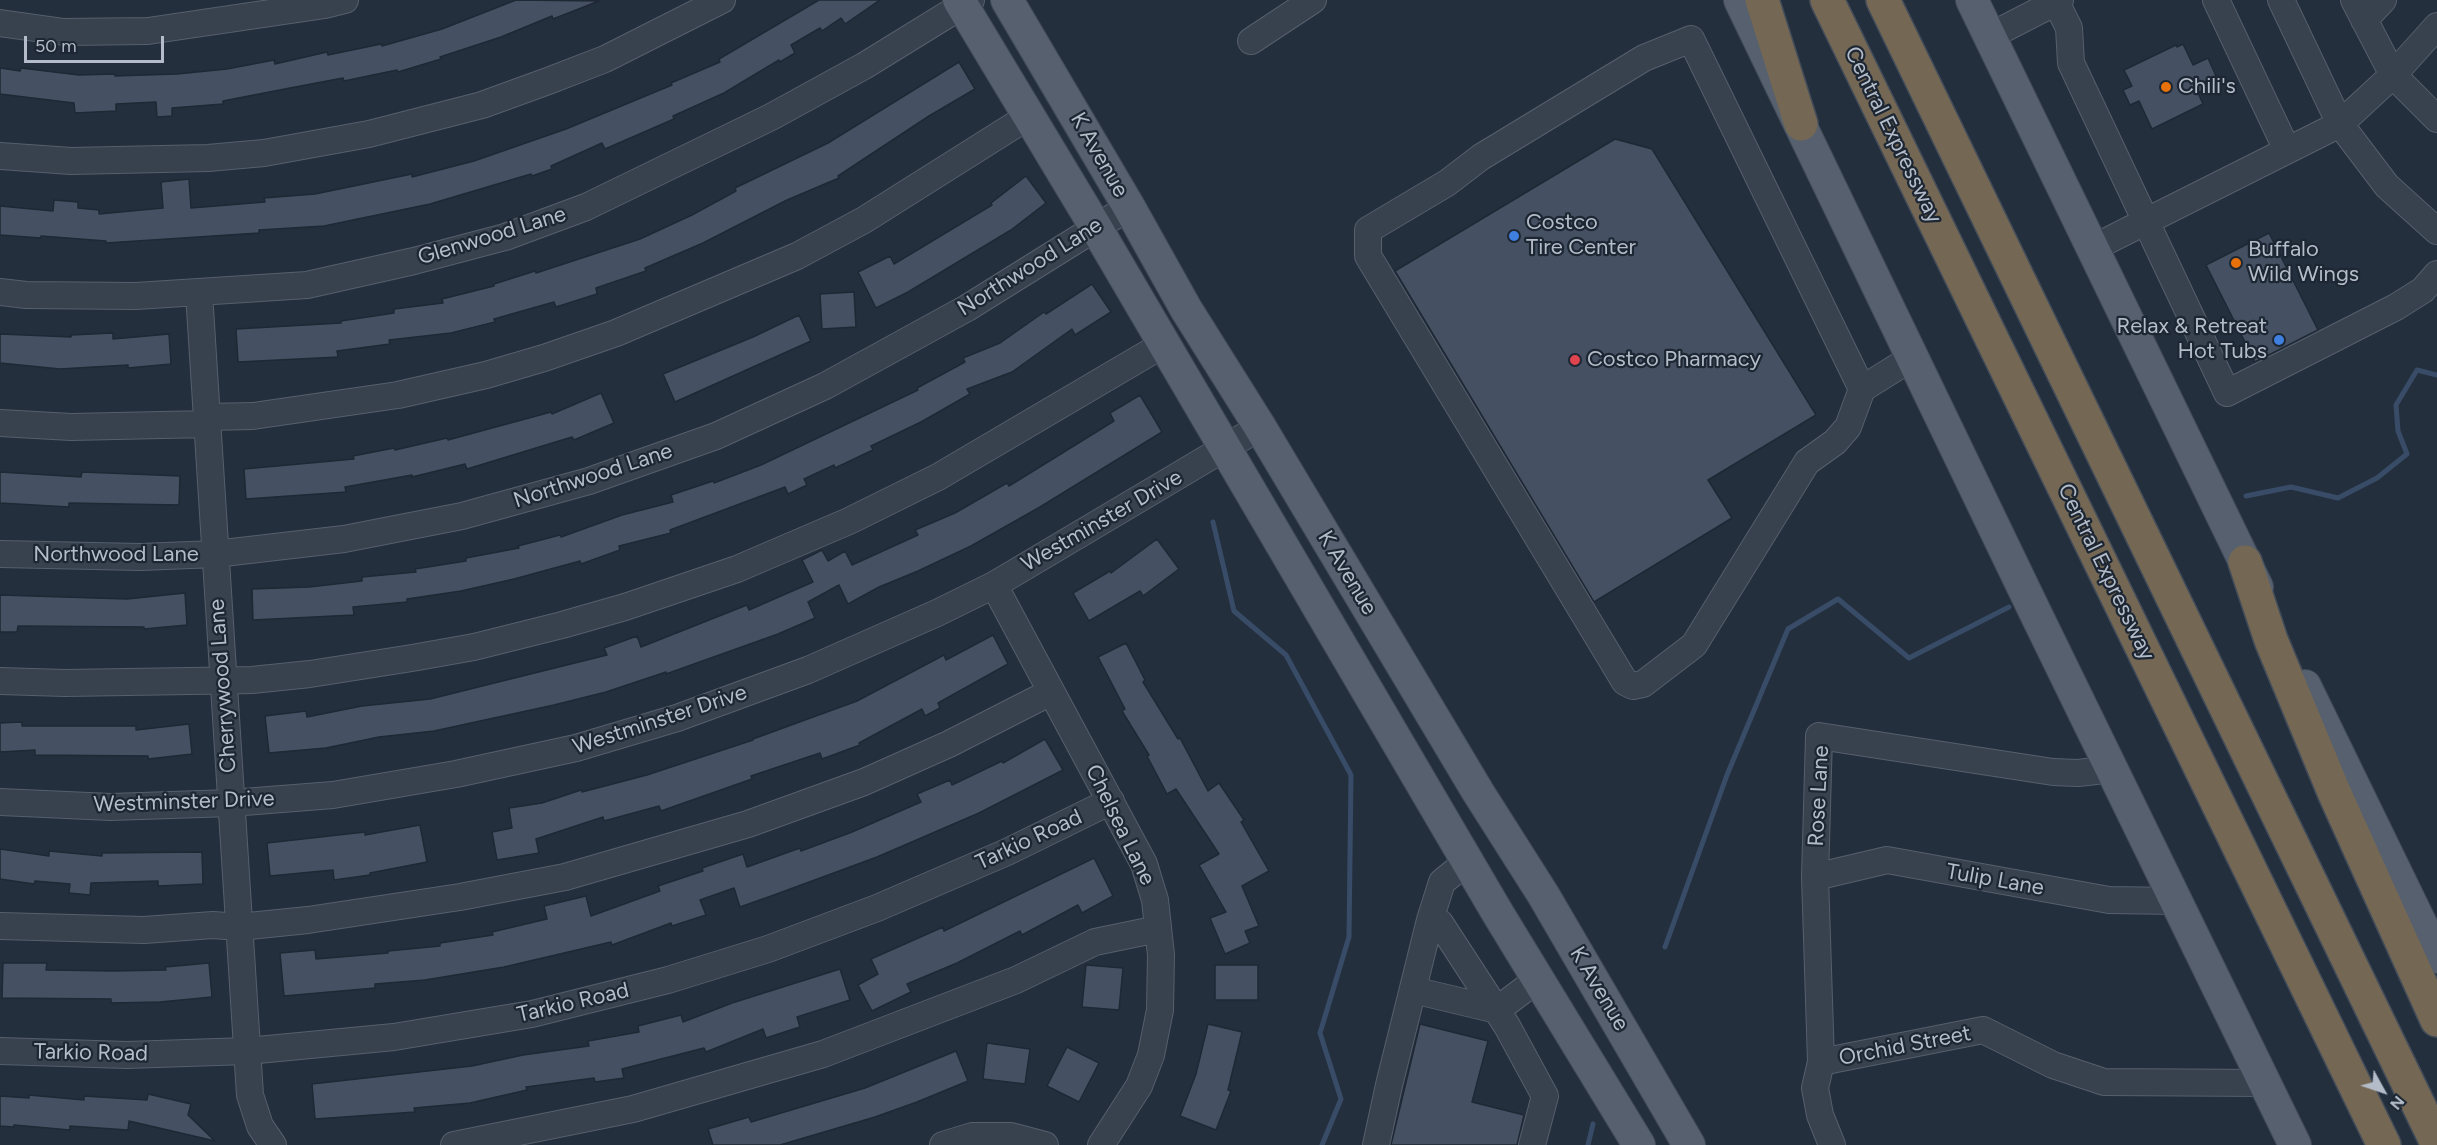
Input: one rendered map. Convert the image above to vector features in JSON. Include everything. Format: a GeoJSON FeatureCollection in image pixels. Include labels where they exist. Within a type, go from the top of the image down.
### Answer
{"type":"FeatureCollection","features":[{"type":"Feature","properties":{"kind":"highway"},"geometry":{"type":"LineString","coordinates":[[1762,0],[1801,124]]}},
{"type":"Feature","properties":{"kind":"highway","name":"Central Expressway"},"geometry":{"type":"LineString","coordinates":[[1827,0],[2384,1145]]}},
{"type":"Feature","properties":{"kind":"highway"},"geometry":{"type":"LineString","coordinates":[[1883,0],[2437,1143]]}},
{"type":"Feature","properties":{"kind":"highway"},"geometry":{"type":"LineString","coordinates":[[2245,562],[2271,640],[2307,727],[2437,1020]]}},
{"type":"Feature","properties":{"kind":"main road","name":"K Avenue"},"geometry":{"type":"LineString","coordinates":[[1007,0],[1129,207],[1186,309],[1260,427],[1478,792],[1579,955],[1689,1145]]}},
{"type":"Feature","properties":{"kind":"main road"},"geometry":{"type":"LineString","coordinates":[[1740,0],[2295,1145]]}},
{"type":"Feature","properties":{"kind":"main road"},"geometry":{"type":"LineString","coordinates":[[1972,0],[2437,957]]}},
{"type":"Feature","properties":{"kind":"main road","name":"K Avenue"},"geometry":{"type":"LineString","coordinates":[[964,2],[1468,861],[1639,1145]]}},
{"type":"Feature","properties":{"kind":"main road"},"geometry":{"type":"LineString","coordinates":[[1538,979],[1579,955]]}},
{"type":"Feature","properties":{"kind":"street"},"geometry":{"type":"LineString","coordinates":[[0,23],[64,32],[148,31],[325,5],[345,0]]}},
{"type":"Feature","properties":{"kind":"street"},"geometry":{"type":"LineString","coordinates":[[0,156],[71,161],[208,158],[264,153],[369,134],[482,105],[548,81],[647,39],[722,0]]}},
{"type":"Feature","properties":{"kind":"street"},"geometry":{"type":"LineString","coordinates":[[1251,41],[1313,0]]}},
{"type":"Feature","properties":{"kind":"street"},"geometry":{"type":"LineString","coordinates":[[2216,0],[2287,150]]}},
{"type":"Feature","properties":{"kind":"street"},"geometry":{"type":"LineString","coordinates":[[2281,0],[2340,124],[2387,186],[2437,231]]}},
{"type":"Feature","properties":{"kind":"street"},"geometry":{"type":"LineString","coordinates":[[2383,0],[2359,10],[2393,75],[2437,119]]}},
{"type":"Feature","properties":{"kind":"street"},"geometry":{"type":"LineString","coordinates":[[1990,36],[2057,1],[2069,28],[2071,63],[2227,393],[2396,307],[2423,290],[2437,274]]}},
{"type":"Feature","properties":{"kind":"street","name":"Glenwood Lane"},"geometry":{"type":"LineString","coordinates":[[0,292],[26,295],[126,296],[307,285],[414,261],[504,237],[606,197],[771,117],[864,66],[964,2]]}},
{"type":"Feature","properties":{"kind":"street"},"geometry":{"type":"LineString","coordinates":[[2092,248],[2340,124],[2393,75],[2437,26]]}},
{"type":"Feature","properties":{"kind":"street"},"geometry":{"type":"LineString","coordinates":[[1862,388],[1691,39],[1644,58],[1496,148],[1447,183],[1368,230],[1368,256],[1625,682],[1633,686],[1643,684],[1694,645],[1807,462],[1835,442],[1848,427],[1862,388],[1913,357]]}},
{"type":"Feature","properties":{"kind":"street"},"geometry":{"type":"LineString","coordinates":[[0,423],[71,426],[254,416],[398,395],[486,375],[544,358],[616,333],[797,256],[864,220],[1029,116]]}},
{"type":"Feature","properties":{"kind":"street","name":"Northwood Lane"},"geometry":{"type":"LineString","coordinates":[[0,554],[141,557],[215,554],[344,539],[462,516],[589,481],[716,436],[825,386],[967,308],[1095,226],[1129,207]]}},
{"type":"Feature","properties":{"kind":"street","name":"Cherrywood Lane"},"geometry":{"type":"LineString","coordinates":[[199,293],[250,1095],[260,1126],[273,1145]]}},
{"type":"Feature","properties":{"kind":"street"},"geometry":{"type":"LineString","coordinates":[[0,681],[65,683],[252,680],[310,674],[474,647],[615,610],[737,569],[849,521],[938,477],[1164,344]]}},
{"type":"Feature","properties":{"kind":"street","name":"Westminster Drive"},"geometry":{"type":"LineString","coordinates":[[0,802],[111,807],[231,803],[333,795],[456,774],[576,748],[677,718],[808,670],[937,614],[994,585],[1260,427]]}},
{"type":"Feature","properties":{"kind":"street","name":"Chelsea Lane"},"geometry":{"type":"LineString","coordinates":[[994,585],[1144,864],[1155,900],[1161,954],[1160,1010],[1151,1055],[1139,1086],[1101,1145]]}},
{"type":"Feature","properties":{"kind":"street"},"geometry":{"type":"LineString","coordinates":[[0,926],[144,930],[213,925],[239,927],[308,920],[460,897],[565,877],[748,824],[864,782],[949,744],[1052,692]]}},
{"type":"Feature","properties":{"kind":"street","name":"Rose Lane"},"geometry":{"type":"LineString","coordinates":[[1832,1145],[1820,1115],[1815,1088],[1821,1062],[1815,877],[1820,736],[2053,772],[2078,773],[2113,769]]}},
{"type":"Feature","properties":{"kind":"street","name":"Tarkio Road"},"geometry":{"type":"LineString","coordinates":[[0,1051],[127,1055],[247,1051],[394,1037],[532,1014],[668,980],[768,950],[877,908],[1007,852],[1111,801]]}},
{"type":"Feature","properties":{"kind":"street","name":"Tulip Lane"},"geometry":{"type":"LineString","coordinates":[[1815,877],[1887,860],[2109,900],[2177,901]]}},
{"type":"Feature","properties":{"kind":"street"},"geometry":{"type":"LineString","coordinates":[[1376,1145],[1430,920],[1442,882],[1468,861]]}},
{"type":"Feature","properties":{"kind":"street"},"geometry":{"type":"LineString","coordinates":[[1430,920],[1440,923],[1497,1010],[1545,1096],[1532,1145]]}},
{"type":"Feature","properties":{"kind":"street"},"geometry":{"type":"LineString","coordinates":[[454,1145],[633,1109],[822,1054],[1016,980],[1095,942],[1158,929]]}},
{"type":"Feature","properties":{"kind":"street"},"geometry":{"type":"LineString","coordinates":[[1497,1010],[1538,979]]}},
{"type":"Feature","properties":{"kind":"street"},"geometry":{"type":"LineString","coordinates":[[1413,990],[1497,1010]]}},
{"type":"Feature","properties":{"kind":"street","name":"Orchid Street"},"geometry":{"type":"LineString","coordinates":[[1821,1062],[1983,1030],[2053,1065],[2104,1082],[2265,1083]]}},
{"type":"Feature","properties":{"kind":"street"},"geometry":{"type":"LineString","coordinates":[[943,1145],[972,1136],[1011,1136],[1045,1145]]}},
{"type":"Feature","properties":{"kind":"building"},"geometry":{"type":"Polygon","coordinates":[[[516,0],[599,1],[440,57],[441,59],[398,72],[397,70],[344,81],[343,78],[223,101],[223,104],[172,108],[172,116],[157,117],[156,102],[116,104],[116,111],[75,113],[74,103],[0,94],[0,68],[20,71],[21,68],[79,75],[115,74],[115,76],[177,74],[227,69],[274,60],[275,64],[327,52],[328,55],[381,44],[382,46],[442,29],[516,0]]]}},
{"type":"Feature","properties":{"kind":"building"},"geometry":{"type":"Polygon","coordinates":[[[819,0],[880,0],[845,24],[841,18],[822,31],[820,28],[791,45],[795,53],[724,93],[673,116],[674,119],[605,149],[602,143],[551,166],[552,169],[532,176],[531,174],[430,204],[324,226],[259,230],[259,233],[106,243],[106,241],[41,236],[41,238],[0,235],[0,206],[53,211],[54,200],[78,202],[78,208],[99,210],[99,214],[163,208],[161,182],[189,179],[191,208],[265,202],[264,198],[315,194],[412,174],[412,177],[474,161],[566,129],[672,85],[671,83],[720,62],[719,59],[819,0]]]}},
{"type":"Feature","properties":{"kind":"building","name":"Chili's"},"geometry":{"type":"Polygon","coordinates":[[[2183,44],[2193,65],[2208,58],[2216,76],[2202,83],[2205,89],[2198,93],[2203,104],[2152,129],[2139,101],[2130,105],[2123,90],[2132,86],[2124,70],[2176,45],[2177,47],[2183,44]]]}},
{"type":"Feature","properties":{"kind":"building"},"geometry":{"type":"Polygon","coordinates":[[[959,62],[975,89],[929,116],[838,176],[839,178],[787,200],[703,243],[645,268],[646,271],[596,288],[597,294],[556,307],[554,302],[494,319],[495,322],[451,333],[389,340],[390,344],[337,351],[338,357],[238,362],[236,329],[341,323],[341,321],[394,313],[394,309],[443,303],[442,299],[494,286],[494,284],[535,271],[536,273],[640,239],[692,215],[736,191],[735,188],[828,143],[959,62]]]}},
{"type":"Feature","properties":{"kind":"building"},"geometry":{"type":"Polygon","coordinates":[[[1615,139],[1652,149],[1816,415],[1708,480],[1732,518],[1594,602],[1395,271],[1615,139]]]}},
{"type":"Feature","properties":{"kind":"building"},"geometry":{"type":"Polygon","coordinates":[[[1026,176],[1046,203],[1011,230],[908,292],[876,308],[858,272],[890,256],[894,264],[992,205],[991,203],[1026,176]]]}},
{"type":"Feature","properties":{"kind":"building"},"geometry":{"type":"Polygon","coordinates":[[[2269,233],[2318,330],[2255,362],[2206,265],[2269,233]]]}},
{"type":"Feature","properties":{"kind":"building"},"geometry":{"type":"Polygon","coordinates":[[[1092,284],[1111,312],[1075,335],[1072,329],[1012,372],[967,389],[970,394],[921,422],[871,446],[873,450],[835,468],[834,465],[804,479],[807,485],[788,494],[785,487],[670,530],[671,533],[619,546],[620,550],[581,564],[580,561],[461,591],[407,599],[407,602],[353,607],[354,615],[253,620],[252,589],[309,587],[362,581],[362,577],[416,572],[415,569],[466,561],[466,558],[519,548],[518,546],[560,535],[561,537],[622,515],[673,502],[671,495],[713,481],[714,483],[761,465],[918,390],[917,388],[965,362],[963,358],[1000,343],[1044,312],[1046,314],[1092,284]]]}},
{"type":"Feature","properties":{"kind":"building"},"geometry":{"type":"Polygon","coordinates":[[[854,292],[856,327],[822,329],[820,294],[854,292]]]}},
{"type":"Feature","properties":{"kind":"building"},"geometry":{"type":"Polygon","coordinates":[[[799,315],[811,341],[675,402],[663,374],[753,337],[799,315]]]}},
{"type":"Feature","properties":{"kind":"building"},"geometry":{"type":"Polygon","coordinates":[[[113,333],[113,339],[169,334],[171,364],[128,368],[128,365],[60,369],[0,363],[0,334],[71,337],[71,335],[113,333]]]}},
{"type":"Feature","properties":{"kind":"building"},"geometry":{"type":"Polygon","coordinates":[[[601,393],[614,423],[574,440],[572,437],[467,469],[465,464],[412,477],[412,475],[345,487],[346,492],[246,499],[244,469],[354,459],[353,456],[394,448],[395,450],[447,438],[448,440],[551,412],[552,414],[601,393]]]}},
{"type":"Feature","properties":{"kind":"building"},"geometry":{"type":"Polygon","coordinates":[[[1140,395],[1162,432],[1040,507],[971,546],[879,587],[848,604],[839,585],[808,602],[815,618],[778,634],[666,674],[666,672],[606,692],[554,705],[434,731],[379,737],[326,748],[269,753],[265,716],[306,711],[307,717],[362,706],[430,699],[607,655],[604,648],[637,636],[641,647],[747,605],[749,610],[813,582],[802,560],[822,550],[828,561],[845,551],[852,565],[918,535],[915,530],[955,513],[1007,483],[1009,486],[1114,421],[1110,413],[1140,395]]]}},
{"type":"Feature","properties":{"kind":"building"},"geometry":{"type":"Polygon","coordinates":[[[0,472],[81,477],[82,472],[180,476],[179,505],[69,503],[69,507],[0,503],[0,472]]]}},
{"type":"Feature","properties":{"kind":"building"},"geometry":{"type":"Polygon","coordinates":[[[1157,539],[1179,569],[1143,596],[1140,591],[1089,621],[1073,593],[1110,571],[1111,573],[1157,539]]]}},
{"type":"Feature","properties":{"kind":"building"},"geometry":{"type":"Polygon","coordinates":[[[185,593],[187,625],[144,629],[144,627],[18,626],[17,632],[0,632],[0,595],[127,599],[185,593]]]}},
{"type":"Feature","properties":{"kind":"building"},"geometry":{"type":"Polygon","coordinates":[[[993,635],[1008,664],[938,703],[940,708],[925,716],[922,709],[859,743],[860,745],[822,759],[820,753],[751,776],[752,779],[661,811],[659,806],[604,821],[603,817],[536,839],[539,853],[497,860],[492,832],[512,828],[509,808],[542,803],[581,790],[582,792],[647,775],[753,740],[857,701],[944,655],[946,660],[993,635]]]}},
{"type":"Feature","properties":{"kind":"building"},"geometry":{"type":"Polygon","coordinates":[[[1126,643],[1145,680],[1143,682],[1178,739],[1180,738],[1208,791],[1219,783],[1244,820],[1241,822],[1269,871],[1242,886],[1259,926],[1245,931],[1250,943],[1225,954],[1210,918],[1226,912],[1199,865],[1219,854],[1176,789],[1167,794],[1147,756],[1149,755],[1122,711],[1125,709],[1098,657],[1126,643]]]}},
{"type":"Feature","properties":{"kind":"building"},"geometry":{"type":"Polygon","coordinates":[[[22,722],[22,726],[136,726],[136,730],[189,724],[192,754],[148,759],[148,756],[35,755],[35,750],[0,752],[0,723],[22,722]]]}},
{"type":"Feature","properties":{"kind":"building"},"geometry":{"type":"Polygon","coordinates":[[[1045,739],[1063,770],[979,813],[877,857],[740,907],[734,888],[700,900],[706,915],[672,926],[671,923],[612,945],[611,942],[504,967],[425,980],[375,984],[375,988],[284,996],[280,953],[315,950],[316,959],[440,946],[440,943],[493,935],[492,932],[547,919],[544,906],[586,896],[591,916],[660,891],[658,886],[703,871],[702,868],[743,854],[747,867],[800,848],[801,851],[852,832],[921,802],[917,794],[950,780],[952,785],[1002,761],[1003,763],[1045,739]]]}},
{"type":"Feature","properties":{"kind":"building"},"geometry":{"type":"Polygon","coordinates":[[[420,825],[427,862],[370,873],[370,875],[334,880],[333,870],[270,876],[267,843],[365,832],[365,835],[420,825]]]}},
{"type":"Feature","properties":{"kind":"building"},"geometry":{"type":"Polygon","coordinates":[[[0,849],[49,856],[49,851],[102,856],[102,853],[202,852],[203,884],[158,886],[158,881],[91,883],[90,895],[69,893],[70,884],[35,881],[34,884],[0,879],[0,849]]]}},
{"type":"Feature","properties":{"kind":"building"},"geometry":{"type":"Polygon","coordinates":[[[1094,858],[1113,896],[1082,913],[1078,905],[1022,935],[1020,931],[957,963],[907,984],[911,992],[872,1011],[858,985],[878,974],[871,959],[943,927],[944,931],[1094,858]]]}},
{"type":"Feature","properties":{"kind":"building"},"geometry":{"type":"Polygon","coordinates":[[[3,963],[47,963],[46,970],[114,971],[166,970],[165,967],[209,963],[212,997],[160,1002],[111,1003],[111,999],[2,998],[3,963]]]}},
{"type":"Feature","properties":{"kind":"building"},"geometry":{"type":"Polygon","coordinates":[[[1086,965],[1123,968],[1119,1010],[1082,1007],[1086,965]]]}},
{"type":"Feature","properties":{"kind":"building"},"geometry":{"type":"Polygon","coordinates":[[[1215,965],[1258,965],[1258,1000],[1215,1000],[1215,965]]]}},
{"type":"Feature","properties":{"kind":"building"},"geometry":{"type":"Polygon","coordinates":[[[840,969],[850,1000],[797,1017],[800,1027],[766,1038],[763,1029],[706,1052],[704,1048],[622,1069],[624,1078],[595,1082],[594,1078],[526,1087],[527,1090],[470,1103],[414,1108],[415,1112],[315,1119],[312,1084],[472,1066],[523,1055],[589,1046],[588,1041],[639,1032],[638,1026],[681,1015],[683,1022],[732,1003],[840,969]]]}},
{"type":"Feature","properties":{"kind":"building"},"geometry":{"type":"Polygon","coordinates":[[[1208,1024],[1242,1032],[1228,1090],[1231,1091],[1216,1130],[1180,1116],[1196,1074],[1208,1024]]]}},
{"type":"Feature","properties":{"kind":"building"},"geometry":{"type":"Polygon","coordinates":[[[1420,1024],[1488,1041],[1472,1102],[1524,1115],[1517,1145],[1391,1145],[1420,1024]]]}},
{"type":"Feature","properties":{"kind":"building"},"geometry":{"type":"Polygon","coordinates":[[[987,1043],[1030,1049],[1025,1084],[983,1079],[987,1043]]]}},
{"type":"Feature","properties":{"kind":"building"},"geometry":{"type":"Polygon","coordinates":[[[1067,1047],[1099,1063],[1079,1102],[1047,1086],[1067,1047]]]}},
{"type":"Feature","properties":{"kind":"building"},"geometry":{"type":"Polygon","coordinates":[[[956,1051],[968,1081],[917,1102],[780,1145],[713,1145],[708,1129],[749,1117],[751,1122],[865,1088],[956,1051]]]}},
{"type":"Feature","properties":{"kind":"building"},"geometry":{"type":"Polygon","coordinates":[[[148,1094],[191,1104],[188,1115],[215,1141],[129,1121],[128,1130],[70,1126],[70,1130],[0,1126],[0,1096],[29,1098],[29,1095],[84,1100],[84,1096],[147,1100],[148,1094]]]}},
{"type":"Feature","properties":{"kind":"waterway"},"geometry":{"type":"LineString","coordinates":[[2246,496],[2291,487],[2338,498],[2377,478],[2407,454],[2398,431],[2396,405],[2417,370],[2437,375]]}},
{"type":"Feature","properties":{"kind":"waterway"},"geometry":{"type":"LineString","coordinates":[[1213,522],[1234,611],[1286,655],[1351,775],[1349,937],[1320,1033],[1341,1099],[1322,1145]]}},
{"type":"Feature","properties":{"kind":"waterway"},"geometry":{"type":"LineString","coordinates":[[1665,947],[1727,775],[1788,629],[1838,599],[1909,658],[2009,607]]}},
{"type":"Feature","properties":{"kind":"waterway"},"geometry":{"type":"LineString","coordinates":[[1588,1145],[1593,1124]]}},
{"type":"Feature","properties":{"kind":"place","name":"Chili's"},"geometry":{"type":"Point","coordinates":[2166,87]}},
{"type":"Feature","properties":{"kind":"place","name":"Costco Tire Center"},"geometry":{"type":"Point","coordinates":[1514,236]}},
{"type":"Feature","properties":{"kind":"place","name":"Buffalo Wild Wings"},"geometry":{"type":"Point","coordinates":[2236,263]}},
{"type":"Feature","properties":{"kind":"place","name":"Relax & Retreat Hot Tubs"},"geometry":{"type":"Point","coordinates":[2279,340]}},
{"type":"Feature","properties":{"kind":"place","name":"Costco Pharmacy"},"geometry":{"type":"Point","coordinates":[1575,360]}}]}
